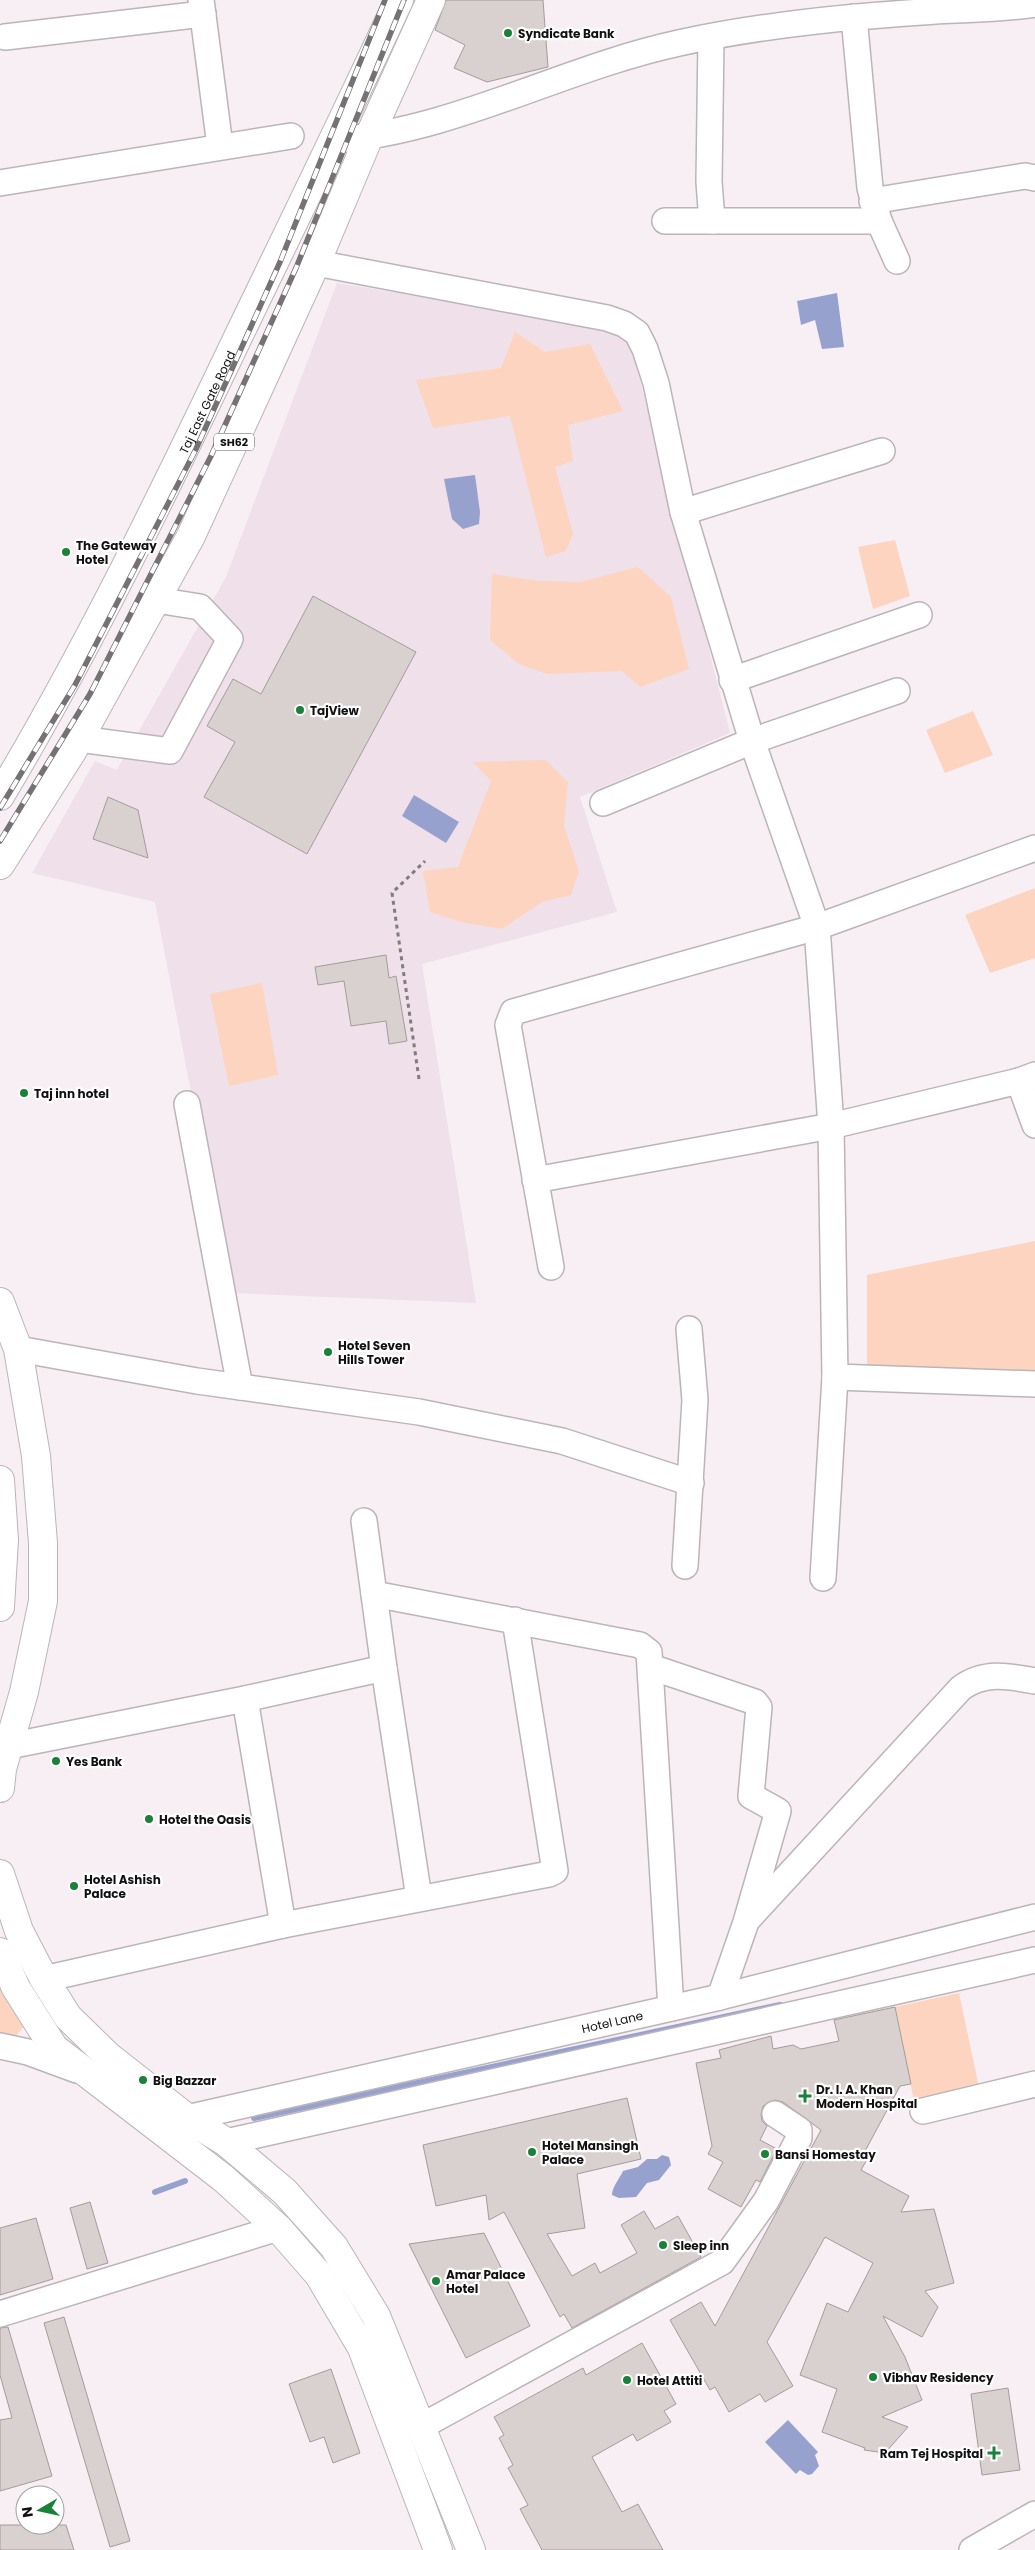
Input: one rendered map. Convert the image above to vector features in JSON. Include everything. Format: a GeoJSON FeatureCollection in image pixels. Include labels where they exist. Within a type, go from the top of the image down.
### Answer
{"type":"FeatureCollection","features":[{"type":"Feature","properties":{"kind":"main road","name":"Taj East Gate Road"},"geometry":{"type":"LineString","coordinates":[[0,796],[45,722],[140,543],[335,140],[400,0]]}},
{"type":"Feature","properties":{"kind":"main road","name":"SH62"},"geometry":{"type":"LineString","coordinates":[[0,865],[79,739],[191,536],[316,264],[369,137],[431,0]]}},
{"type":"Feature","properties":{"kind":"main road"},"geometry":{"type":"LineString","coordinates":[[0,1302],[18,1350],[36,1456],[43,1543],[43,1602],[24,1692],[0,1788]]}},
{"type":"Feature","properties":{"kind":"main road"},"geometry":{"type":"LineString","coordinates":[[0,1480],[4,1540],[0,1607]]}},
{"type":"Feature","properties":{"kind":"main road"},"geometry":{"type":"LineString","coordinates":[[0,1874],[19,1931],[44,1979],[68,2017],[108,2056],[187,2118],[226,2142],[285,2192],[334,2247],[376,2316],[471,2550]]}},
{"type":"Feature","properties":{"kind":"main road"},"geometry":{"type":"LineString","coordinates":[[0,1952],[16,1988],[54,2048],[223,2178],[278,2228],[319,2276],[362,2348],[438,2550]]}},
{"type":"Feature","properties":{"kind":"street"},"geometry":{"type":"LineString","coordinates":[[335,140],[369,137],[486,105],[649,50],[711,38],[854,17],[894,7],[1035,4]]}},
{"type":"Feature","properties":{"kind":"street"},"geometry":{"type":"LineString","coordinates":[[5,37],[202,7],[220,146]]}},
{"type":"Feature","properties":{"kind":"street"},"geometry":{"type":"LineString","coordinates":[[854,17],[866,162],[876,211],[897,261]]}},
{"type":"Feature","properties":{"kind":"street"},"geometry":{"type":"LineString","coordinates":[[711,38],[709,182],[712,221]]}},
{"type":"Feature","properties":{"kind":"street"},"geometry":{"type":"LineString","coordinates":[[0,183],[291,136]]}},
{"type":"Feature","properties":{"kind":"street"},"geometry":{"type":"LineString","coordinates":[[665,220],[712,221],[876,211],[1025,176],[1035,178]]}},
{"type":"Feature","properties":{"kind":"street"},"geometry":{"type":"LineString","coordinates":[[316,264],[607,318],[624,324],[637,333],[645,349],[656,384],[683,512],[732,680],[818,927],[830,1126],[835,1376],[823,1578]]}},
{"type":"Feature","properties":{"kind":"street"},"geometry":{"type":"LineString","coordinates":[[683,512],[882,451]]}},
{"type":"Feature","properties":{"kind":"street"},"geometry":{"type":"LineString","coordinates":[[79,739],[170,751],[230,638],[200,607],[156,600]]}},
{"type":"Feature","properties":{"kind":"street"},"geometry":{"type":"LineString","coordinates":[[732,680],[919,615]]}},
{"type":"Feature","properties":{"kind":"street"},"geometry":{"type":"LineString","coordinates":[[604,803],[752,741],[897,691]]}},
{"type":"Feature","properties":{"kind":"street"},"geometry":{"type":"LineString","coordinates":[[551,1267],[508,1025],[514,1012],[818,927],[1035,848]]}},
{"type":"Feature","properties":{"kind":"street"},"geometry":{"type":"LineString","coordinates":[[535,1180],[830,1126],[1027,1078],[1035,1125]]}},
{"type":"Feature","properties":{"kind":"street"},"geometry":{"type":"LineString","coordinates":[[187,1104],[240,1387]]}},
{"type":"Feature","properties":{"kind":"street"},"geometry":{"type":"LineString","coordinates":[[685,1566],[695,1400],[690,1329]]}},
{"type":"Feature","properties":{"kind":"street"},"geometry":{"type":"LineString","coordinates":[[18,1350],[240,1387],[418,1412],[562,1441],[691,1483]]}},
{"type":"Feature","properties":{"kind":"street"},"geometry":{"type":"LineString","coordinates":[[835,1376],[1035,1384]]}},
{"type":"Feature","properties":{"kind":"street"},"geometry":{"type":"LineString","coordinates":[[364,1521],[419,1898]]}},
{"type":"Feature","properties":{"kind":"street"},"geometry":{"type":"LineString","coordinates":[[374,1594],[640,1645],[649,1652],[671,2008]]}},
{"type":"Feature","properties":{"kind":"street"},"geometry":{"type":"LineString","coordinates":[[44,1979],[284,1925],[549,1874],[555,1871],[516,1620]]}},
{"type":"Feature","properties":{"kind":"street"},"geometry":{"type":"LineString","coordinates":[[651,1667],[755,1702],[759,1707],[751,1796],[778,1811],[746,1922],[720,1997]]}},
{"type":"Feature","properties":{"kind":"street"},"geometry":{"type":"LineString","coordinates":[[9,1746],[245,1699],[384,1668]]}},
{"type":"Feature","properties":{"kind":"street"},"geometry":{"type":"LineString","coordinates":[[746,1922],[961,1688],[976,1678],[995,1675],[1035,1681]]}},
{"type":"Feature","properties":{"kind":"street"},"geometry":{"type":"LineString","coordinates":[[245,1699],[284,1925]]}},
{"type":"Feature","properties":{"kind":"street","name":"Hotel Lane"},"geometry":{"type":"LineString","coordinates":[[187,2118],[720,1997],[1035,1917]]}},
{"type":"Feature","properties":{"kind":"street"},"geometry":{"type":"LineString","coordinates":[[947,1938],[958,1978]]}},
{"type":"Feature","properties":{"kind":"street"},"geometry":{"type":"LineString","coordinates":[[226,2142],[1035,1960]]}},
{"type":"Feature","properties":{"kind":"street"},"geometry":{"type":"LineString","coordinates":[[605,2023],[613,2055]]}},
{"type":"Feature","properties":{"kind":"street"},"geometry":{"type":"LineString","coordinates":[[0,2046],[28,2052],[84,2072]]}},
{"type":"Feature","properties":{"kind":"street"},"geometry":{"type":"LineString","coordinates":[[923,2111],[1035,2084]]}},
{"type":"Feature","properties":{"kind":"street"},"geometry":{"type":"LineString","coordinates":[[422,2426],[722,2262],[766,2201],[798,2138],[799,2130],[794,2124],[775,2114]]}},
{"type":"Feature","properties":{"kind":"street"},"geometry":{"type":"LineString","coordinates":[[0,2314],[278,2228]]}},
{"type":"Feature","properties":{"kind":"street"},"geometry":{"type":"LineString","coordinates":[[972,2550],[1035,2514]]}},
{"type":"Feature","properties":{"kind":"path"},"geometry":{"type":"LineString","coordinates":[[419,1079],[392,893],[426,861]]}},
{"type":"Feature","properties":{"kind":"shaded area"},"geometry":{"type":"Polygon","coordinates":[[[337,283],[619,329],[629,337],[730,733],[580,797],[617,912],[422,964],[476,1303],[229,1293],[155,902],[32,873],[95,761],[117,770],[226,577],[337,283]]]}},
{"type":"Feature","properties":{"kind":"shaded area"},"geometry":{"type":"Polygon","coordinates":[[[515,332],[545,352],[590,344],[623,411],[568,425],[573,461],[555,467],[573,534],[566,551],[546,557],[510,416],[433,428],[416,380],[501,368],[515,332]]]}},
{"type":"Feature","properties":{"kind":"shaded area"},"geometry":{"type":"Polygon","coordinates":[[[895,540],[910,596],[873,609],[858,547],[895,540]]]}},
{"type":"Feature","properties":{"kind":"shaded area"},"geometry":{"type":"Polygon","coordinates":[[[638,567],[671,597],[689,669],[640,687],[622,671],[547,674],[519,664],[490,640],[492,574],[538,581],[580,582],[638,567]]]}},
{"type":"Feature","properties":{"kind":"shaded area"},"geometry":{"type":"Polygon","coordinates":[[[973,711],[993,755],[945,773],[926,730],[973,711]]]}},
{"type":"Feature","properties":{"kind":"shaded area"},"geometry":{"type":"Polygon","coordinates":[[[546,760],[568,782],[564,825],[579,871],[571,895],[542,902],[502,929],[461,922],[430,912],[423,871],[458,867],[491,781],[473,762],[546,760]]]}},
{"type":"Feature","properties":{"kind":"shaded area"},"geometry":{"type":"Polygon","coordinates":[[[1035,888],[1035,958],[990,973],[965,915],[1035,888]]]}},
{"type":"Feature","properties":{"kind":"shaded area"},"geometry":{"type":"Polygon","coordinates":[[[262,983],[278,1075],[229,1086],[210,994],[262,983]]]}},
{"type":"Feature","properties":{"kind":"shaded area"},"geometry":{"type":"Polygon","coordinates":[[[1035,1241],[1035,1373],[867,1365],[867,1275],[1035,1241]]]}},
{"type":"Feature","properties":{"kind":"shaded area"},"geometry":{"type":"Polygon","coordinates":[[[0,1985],[25,2025],[15,2037],[0,2033],[0,1985]]]}},
{"type":"Feature","properties":{"kind":"shaded area"},"geometry":{"type":"Polygon","coordinates":[[[959,1993],[980,2092],[915,2106],[895,2007],[959,1993]]]}},
{"type":"Feature","properties":{"kind":"water"},"geometry":{"type":"Polygon","coordinates":[[[837,293],[844,347],[822,349],[815,320],[801,325],[797,301],[837,293]]]}},
{"type":"Feature","properties":{"kind":"water"},"geometry":{"type":"Polygon","coordinates":[[[475,475],[480,512],[479,524],[463,529],[452,519],[444,479],[475,475]]]}},
{"type":"Feature","properties":{"kind":"water"},"geometry":{"type":"Polygon","coordinates":[[[414,795],[459,822],[446,843],[402,816],[414,795]]]}},
{"type":"Feature","properties":{"kind":"water"},"geometry":{"type":"Polygon","coordinates":[[[662,2155],[669,2157],[671,2165],[659,2180],[647,2183],[636,2197],[619,2198],[612,2195],[623,2171],[638,2167],[647,2159],[657,2159],[662,2155]]]}},
{"type":"Feature","properties":{"kind":"water"},"geometry":{"type":"Polygon","coordinates":[[[788,2420],[818,2452],[815,2455],[819,2466],[812,2474],[808,2475],[800,2470],[796,2474],[765,2442],[788,2420]]]}},
{"type":"Feature","properties":{"kind":"building","name":"Syndicate Bank"},"geometry":{"type":"Polygon","coordinates":[[[446,0],[543,0],[548,67],[487,82],[454,68],[465,45],[435,30],[446,0]]]}},
{"type":"Feature","properties":{"kind":"building","name":"TajView"},"geometry":{"type":"Polygon","coordinates":[[[313,596],[416,652],[307,854],[204,797],[235,742],[207,726],[233,679],[261,694],[313,596]]]}},
{"type":"Feature","properties":{"kind":"building"},"geometry":{"type":"Polygon","coordinates":[[[108,797],[138,810],[148,858],[93,839],[108,797]]]}},
{"type":"Feature","properties":{"kind":"building"},"geometry":{"type":"Polygon","coordinates":[[[386,955],[389,978],[396,976],[407,1041],[389,1044],[386,1021],[351,1026],[344,981],[318,985],[315,967],[386,955]]]}},
{"type":"Feature","properties":{"kind":"building"},"geometry":{"type":"Polygon","coordinates":[[[895,2007],[911,2084],[900,2086],[864,2153],[869,2156],[861,2170],[909,2196],[901,2212],[934,2209],[954,2283],[925,2291],[938,2307],[922,2337],[883,2316],[905,2357],[922,2400],[882,2417],[908,2427],[885,2453],[864,2450],[865,2448],[822,2432],[837,2389],[800,2375],[827,2303],[848,2312],[873,2263],[825,2237],[767,2342],[793,2386],[765,2402],[760,2394],[729,2412],[715,2387],[710,2390],[670,2320],[701,2302],[715,2326],[821,2130],[783,2102],[775,2100],[763,2106],[762,2121],[767,2126],[760,2140],[777,2149],[760,2182],[756,2180],[741,2207],[708,2189],[723,2162],[708,2154],[712,2146],[696,2063],[721,2058],[719,2050],[771,2036],[773,2049],[793,2045],[801,2049],[839,2041],[834,2020],[895,2007]]]}},
{"type":"Feature","properties":{"kind":"building"},"geometry":{"type":"Polygon","coordinates":[[[627,2098],[641,2159],[577,2174],[585,2228],[547,2234],[572,2276],[595,2263],[600,2273],[637,2253],[621,2225],[644,2211],[655,2229],[678,2216],[701,2257],[572,2328],[564,2314],[560,2317],[504,2212],[489,2220],[486,2195],[436,2206],[423,2145],[627,2098]]]}},
{"type":"Feature","properties":{"kind":"building"},"geometry":{"type":"Polygon","coordinates":[[[90,2202],[108,2263],[87,2269],[70,2208],[90,2202]]]}},
{"type":"Feature","properties":{"kind":"building"},"geometry":{"type":"Polygon","coordinates":[[[36,2218],[53,2279],[0,2295],[0,2228],[36,2218]]]}},
{"type":"Feature","properties":{"kind":"building"},"geometry":{"type":"Polygon","coordinates":[[[484,2233],[530,2326],[466,2358],[409,2244],[484,2233]]]}},
{"type":"Feature","properties":{"kind":"building"},"geometry":{"type":"Polygon","coordinates":[[[64,2317],[130,2541],[110,2547],[44,2323],[64,2317]]]}},
{"type":"Feature","properties":{"kind":"building"},"geometry":{"type":"Polygon","coordinates":[[[8,2327],[52,2476],[15,2485],[15,2487],[0,2491],[0,2420],[12,2418],[0,2375],[0,2328],[8,2327]]]}},
{"type":"Feature","properties":{"kind":"building"},"geometry":{"type":"Polygon","coordinates":[[[642,2343],[676,2404],[664,2411],[671,2422],[637,2441],[633,2434],[592,2457],[622,2512],[638,2504],[663,2550],[542,2550],[520,2509],[528,2505],[508,2468],[513,2465],[499,2438],[504,2435],[494,2417],[583,2368],[586,2375],[642,2343]]]}},
{"type":"Feature","properties":{"kind":"building"},"geometry":{"type":"Polygon","coordinates":[[[331,2369],[360,2453],[333,2463],[324,2437],[310,2442],[289,2384],[331,2369]]]}},
{"type":"Feature","properties":{"kind":"building"},"geometry":{"type":"Polygon","coordinates":[[[1008,2388],[1020,2470],[982,2475],[971,2394],[1008,2388]]]}},
{"type":"Feature","properties":{"kind":"building"},"geometry":{"type":"Polygon","coordinates":[[[0,2525],[15,2525],[15,2535],[65,2535],[66,2525],[74,2550],[0,2550],[0,2525]]]}},
{"type":"Feature","properties":{"kind":"waterway"},"geometry":{"type":"LineString","coordinates":[[254,2118],[780,2005]]}},
{"type":"Feature","properties":{"kind":"waterway"},"geometry":{"type":"LineString","coordinates":[[155,2192],[185,2181]]}},
{"type":"Feature","properties":{"kind":"railway"},"geometry":{"type":"LineString","coordinates":[[0,808],[75,685],[196,449],[280,262],[385,0]]}},
{"type":"Feature","properties":{"kind":"railway"},"geometry":{"type":"LineString","coordinates":[[0,841],[90,694],[211,456],[296,268],[404,0]]}},
{"type":"Feature","properties":{"kind":"place","name":"Syndicate Bank"},"geometry":{"type":"Point","coordinates":[508,33]}},
{"type":"Feature","properties":{"kind":"place","name":"The Gateway Hotel"},"geometry":{"type":"Point","coordinates":[66,552]}},
{"type":"Feature","properties":{"kind":"place","name":"TajView"},"geometry":{"type":"Point","coordinates":[300,710]}},
{"type":"Feature","properties":{"kind":"place","name":"Taj inn hotel"},"geometry":{"type":"Point","coordinates":[24,1093]}},
{"type":"Feature","properties":{"kind":"place","name":"Hotel Seven Hills Tower"},"geometry":{"type":"Point","coordinates":[328,1352]}},
{"type":"Feature","properties":{"kind":"place","name":"Yes Bank"},"geometry":{"type":"Point","coordinates":[56,1761]}},
{"type":"Feature","properties":{"kind":"place","name":"Hotel the Oasis"},"geometry":{"type":"Point","coordinates":[149,1819]}},
{"type":"Feature","properties":{"kind":"place","name":"Hotel Ashish Palace"},"geometry":{"type":"Point","coordinates":[74,1886]}},
{"type":"Feature","properties":{"kind":"place","name":"Big Bazzar"},"geometry":{"type":"Point","coordinates":[143,2080]}},
{"type":"Feature","properties":{"kind":"place","name":"Dr. I. A. Khan Modern Hospital"},"geometry":{"type":"Point","coordinates":[805,2096]}},
{"type":"Feature","properties":{"kind":"place","name":"Hotel Mansingh Palace"},"geometry":{"type":"Point","coordinates":[532,2152]}},
{"type":"Feature","properties":{"kind":"place","name":"Bansi Homestay"},"geometry":{"type":"Point","coordinates":[765,2154]}},
{"type":"Feature","properties":{"kind":"place","name":"Sleep inn"},"geometry":{"type":"Point","coordinates":[663,2245]}},
{"type":"Feature","properties":{"kind":"place","name":"Amar Palace Hotel"},"geometry":{"type":"Point","coordinates":[436,2281]}},
{"type":"Feature","properties":{"kind":"place","name":"Vibhav Residency"},"geometry":{"type":"Point","coordinates":[873,2377]}},
{"type":"Feature","properties":{"kind":"place","name":"Hotel Attiti"},"geometry":{"type":"Point","coordinates":[627,2380]}},
{"type":"Feature","properties":{"kind":"place","name":"Ram Tej Hospital"},"geometry":{"type":"Point","coordinates":[994,2453]}}]}
